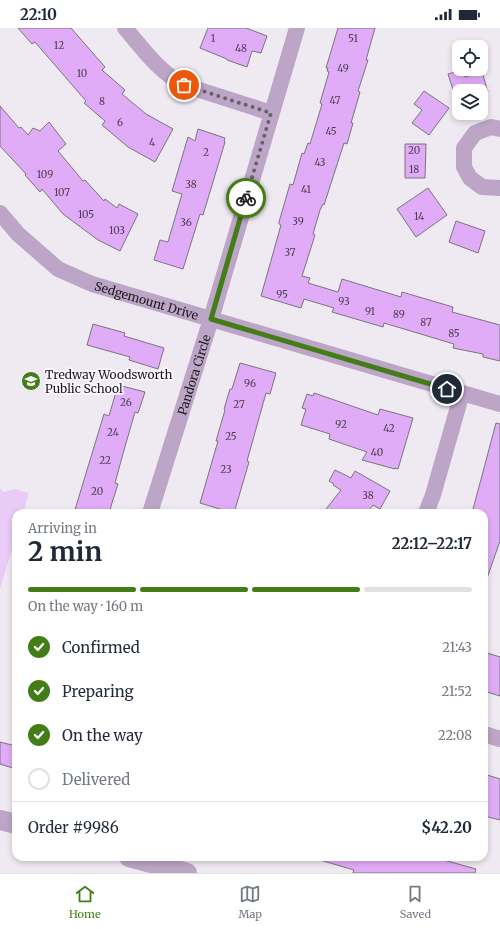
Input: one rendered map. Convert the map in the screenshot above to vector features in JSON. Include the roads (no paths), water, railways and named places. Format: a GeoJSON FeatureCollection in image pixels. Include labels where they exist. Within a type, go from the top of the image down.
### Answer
{"type":"FeatureCollection","features":[{"type":"Feature","properties":{"kind":"street"},"geometry":{"type":"LineString","coordinates":[[125,28],[163,72],[173,79],[184,85],[271,113]]}},
{"type":"Feature","properties":{"kind":"street","name":"Pandora Circle"},"geometry":{"type":"LineString","coordinates":[[151,509],[211,319],[297,28]]}},
{"type":"Feature","properties":{"kind":"street"},"geometry":{"type":"LineString","coordinates":[[500,129],[491,127],[475,133],[464,148],[464,167],[470,178],[482,187],[500,188]]}},
{"type":"Feature","properties":{"kind":"street","name":"Sedgemount Drive"},"geometry":{"type":"LineString","coordinates":[[0,213],[18,234],[58,269],[92,284],[500,404]]}},
{"type":"Feature","properties":{"kind":"street"},"geometry":{"type":"LineString","coordinates":[[428,509],[433,495],[462,393]]}},
{"type":"Feature","properties":{"kind":"street"},"geometry":{"type":"LineString","coordinates":[[488,735],[500,739]]}},
{"type":"Feature","properties":{"kind":"street"},"geometry":{"type":"LineString","coordinates":[[0,820],[12,823]]}},
{"type":"Feature","properties":{"kind":"street"},"geometry":{"type":"LineString","coordinates":[[144,861],[187,873]]}},
{"type":"Feature","properties":{"kind":"place","name":"Tredway Woodsworth Public School"},"geometry":{"type":"Point","coordinates":[31,381]}}]}
